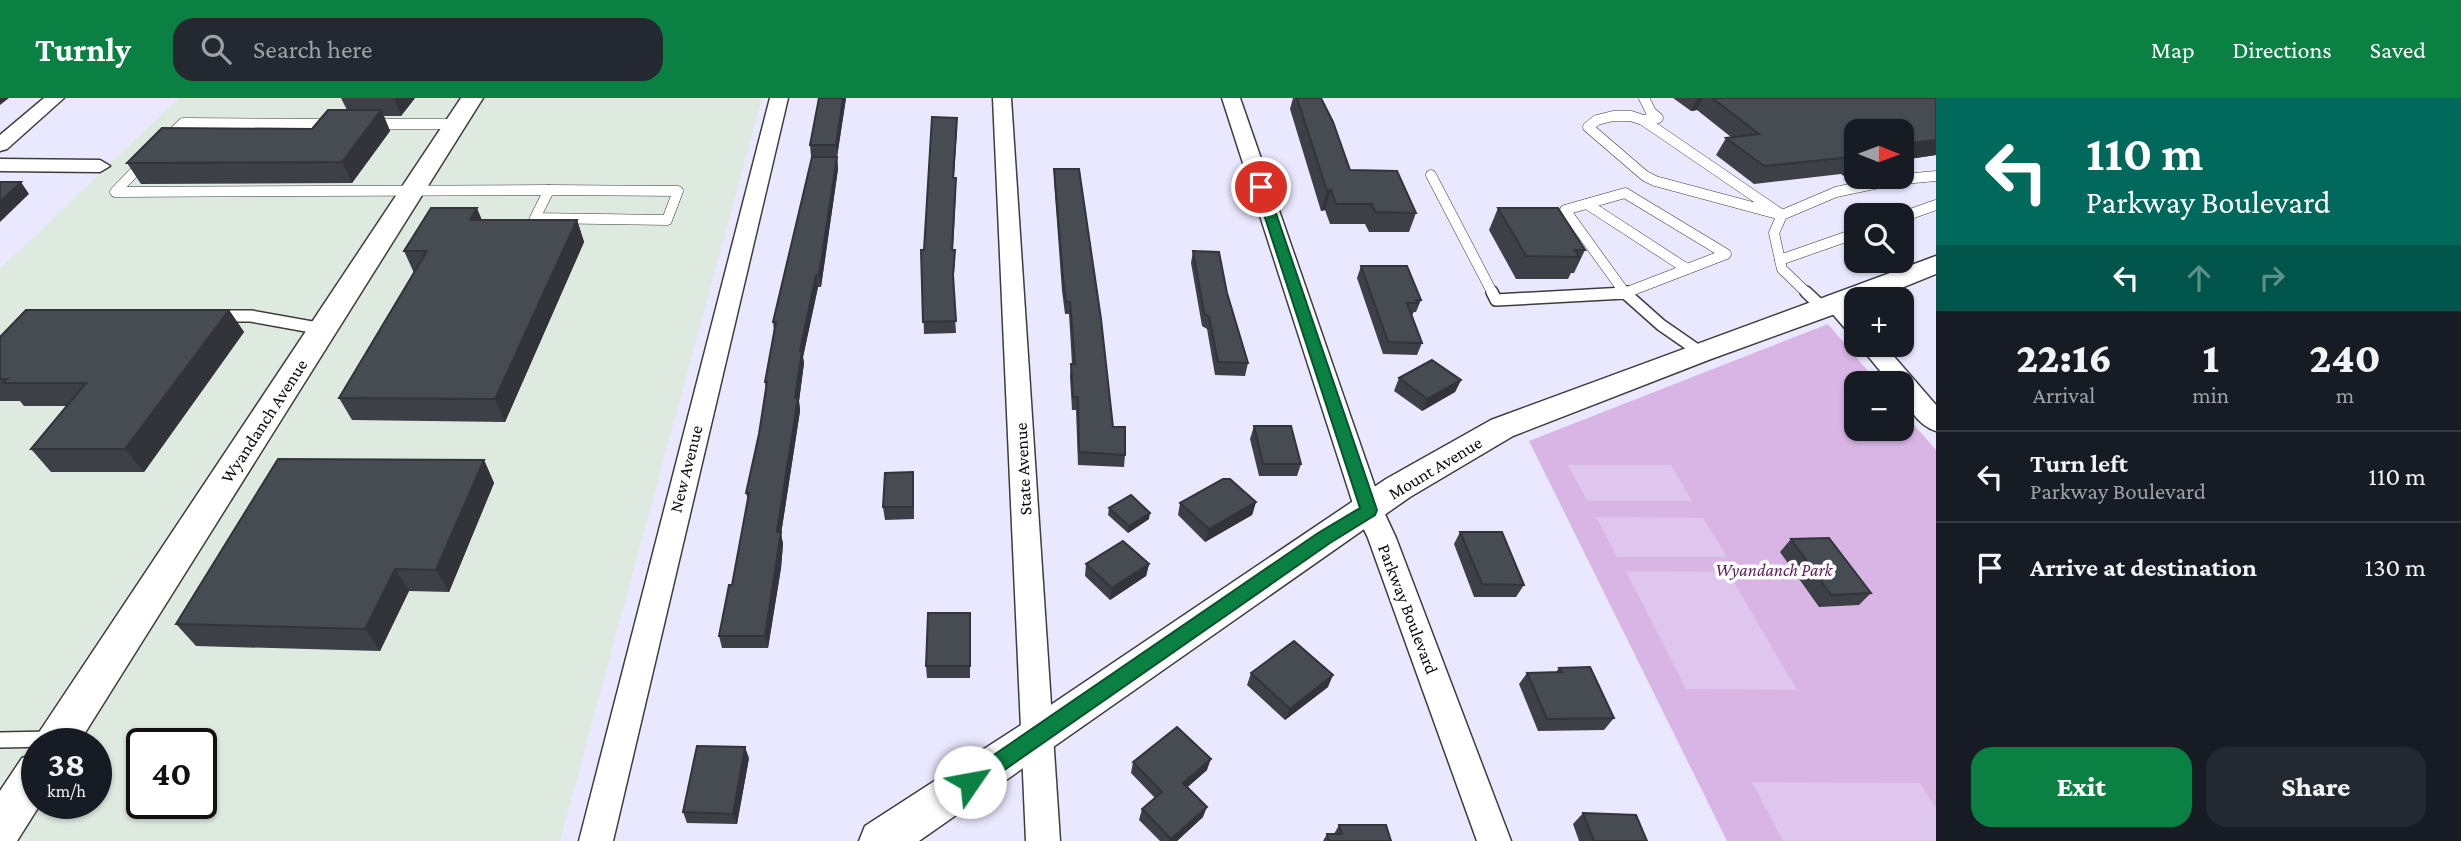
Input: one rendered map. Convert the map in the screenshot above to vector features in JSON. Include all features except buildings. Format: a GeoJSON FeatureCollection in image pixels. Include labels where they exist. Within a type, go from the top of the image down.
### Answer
{"type":"FeatureCollection","features":[{"type":"Feature","properties":{"kind":"street"},"geometry":{"type":"LineString","coordinates":[[0,145],[55,98]]}},
{"type":"Feature","properties":{"kind":"street","name":"Wyandanch Avenue"},"geometry":{"type":"LineString","coordinates":[[65,728],[472,98]]}},
{"type":"Feature","properties":{"kind":"street","name":"New Avenue"},"geometry":{"type":"LineString","coordinates":[[596,841],[779,98]]}},
{"type":"Feature","properties":{"kind":"street","name":"State Avenue"},"geometry":{"type":"LineString","coordinates":[[1002,98],[1042,841]]}},
{"type":"Feature","properties":{"kind":"street","name":"Parkway Boulevard"},"geometry":{"type":"LineString","coordinates":[[1231,98],[1369,510],[1392,564],[1494,841]]}},
{"type":"Feature","properties":{"kind":"street"},"geometry":{"type":"LineString","coordinates":[[0,165],[100,166]]}},
{"type":"Feature","properties":{"kind":"street","name":"Mount Avenue"},"geometry":{"type":"LineString","coordinates":[[881,841],[1037,738],[1398,488],[1502,428],[1700,352],[1839,314],[1936,264]]}},
{"type":"Feature","properties":{"kind":"street"},"geometry":{"type":"LineString","coordinates":[[1881,357],[1936,422]]}},
{"type":"Feature","properties":{"kind":"street","name":"Wyandanch Avenue"},"geometry":{"type":"LineString","coordinates":[[0,828],[21,796]]}},
{"type":"Feature","properties":{"kind":"lane"},"geometry":{"type":"LineString","coordinates":[[1643,120],[1658,118],[1651,112],[1644,98]]}},
{"type":"Feature","properties":{"kind":"lane"},"geometry":{"type":"LineString","coordinates":[[1782,215],[1643,120],[1631,116],[1606,117],[1594,121],[1588,127],[1644,176],[1655,181],[1782,215],[1836,192],[1893,180],[1936,176]]}},
{"type":"Feature","properties":{"kind":"lane"},"geometry":{"type":"LineString","coordinates":[[163,143],[183,123],[344,124]]}},
{"type":"Feature","properties":{"kind":"lane"},"geometry":{"type":"LineString","coordinates":[[357,124],[455,124]]}},
{"type":"Feature","properties":{"kind":"lane"},"geometry":{"type":"LineString","coordinates":[[154,153],[115,192],[413,189],[601,190],[678,191],[667,220],[535,218],[549,190]]}},
{"type":"Feature","properties":{"kind":"lane"},"geometry":{"type":"LineString","coordinates":[[1431,175],[1496,300],[1625,293],[1726,254],[1625,193],[1565,210],[1625,293],[1661,325],[1700,352]]}},
{"type":"Feature","properties":{"kind":"lane"},"geometry":{"type":"LineString","coordinates":[[1587,204],[1687,269]]}},
{"type":"Feature","properties":{"kind":"lane"},"geometry":{"type":"LineString","coordinates":[[1914,213],[1936,205]]}},
{"type":"Feature","properties":{"kind":"lane"},"geometry":{"type":"LineString","coordinates":[[1782,215],[1774,233],[1782,269],[1839,314]]}},
{"type":"Feature","properties":{"kind":"lane"},"geometry":{"type":"LineString","coordinates":[[1780,260],[1844,238]]}},
{"type":"Feature","properties":{"kind":"lane"},"geometry":{"type":"LineString","coordinates":[[210,316],[251,316],[323,329]]}},
{"type":"Feature","properties":{"kind":"lane"},"geometry":{"type":"LineString","coordinates":[[0,740],[21,745]]}},
{"type":"Feature","properties":{"kind":"shaded area"},"geometry":{"type":"Polygon","coordinates":[[[179,98],[762,98],[560,841],[0,841],[0,269],[179,98]]]}},
{"type":"Feature","properties":{"kind":"shaded area"},"geometry":{"type":"Polygon","coordinates":[[[1568,465],[1671,465],[1692,501],[1587,501],[1568,465]]]}},
{"type":"Feature","properties":{"kind":"shaded area"},"geometry":{"type":"Polygon","coordinates":[[[1596,517],[1703,518],[1727,557],[1617,557],[1596,517]]]}},
{"type":"Feature","properties":{"kind":"shaded area"},"geometry":{"type":"Polygon","coordinates":[[[1626,571],[1728,572],[1797,690],[1686,689],[1626,571]]]}},
{"type":"Feature","properties":{"kind":"shaded area"},"geometry":{"type":"Polygon","coordinates":[[[1752,782],[1920,783],[1936,808],[1936,841],[1783,841],[1752,782]]]}},
{"type":"Feature","properties":{"kind":"green space","name":"Wyandanch Park"},"geometry":{"type":"Polygon","coordinates":[[[1828,324],[1844,343],[1844,357],[1856,357],[1868,371],[1844,371],[1844,441],[1914,441],[1914,425],[1936,450],[1936,841],[1727,841],[1529,441],[1828,324]]]}},
{"type":"Feature","properties":{"kind":"route"},"geometry":{"type":"LineString","coordinates":[[970,782],[1324,538],[1369,510],[1261,187]]}}]}
